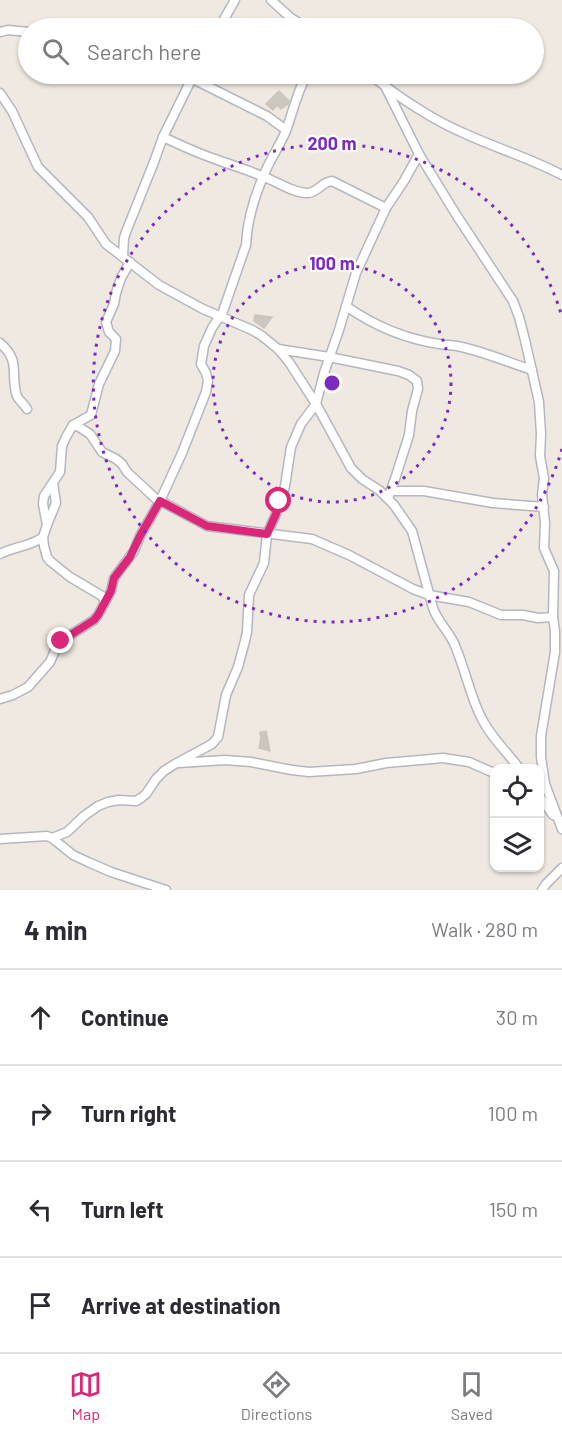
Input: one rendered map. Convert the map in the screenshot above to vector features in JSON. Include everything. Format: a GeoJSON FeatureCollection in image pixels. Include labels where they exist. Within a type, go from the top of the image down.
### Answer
{"type":"FeatureCollection","features":[{"type":"Feature","properties":{"kind":"street"},"geometry":{"type":"LineString","coordinates":[[225,18],[236,0]]}},
{"type":"Feature","properties":{"kind":"street"},"geometry":{"type":"LineString","coordinates":[[270,0],[291,18]]}},
{"type":"Feature","properties":{"kind":"street"},"geometry":{"type":"LineString","coordinates":[[0,32],[18,31]]}},
{"type":"Feature","properties":{"kind":"street"},"geometry":{"type":"LineString","coordinates":[[95,440],[91,415],[99,384],[116,347],[116,339],[109,332],[106,322],[114,304],[126,259],[124,238],[185,84]]}},
{"type":"Feature","properties":{"kind":"street"},"geometry":{"type":"LineString","coordinates":[[206,84],[267,116],[286,130]]}},
{"type":"Feature","properties":{"kind":"street"},"geometry":{"type":"LineString","coordinates":[[0,699],[28,687],[50,662],[58,644],[94,620],[112,589],[114,578],[130,557],[160,501],[206,392],[208,381],[201,364],[202,354],[207,338],[220,317],[246,245],[246,235],[263,176],[286,130],[302,84]]}},
{"type":"Feature","properties":{"kind":"street"},"geometry":{"type":"LineString","coordinates":[[381,84],[453,128],[562,175]]}},
{"type":"Feature","properties":{"kind":"street"},"geometry":{"type":"LineString","coordinates":[[386,88],[419,154],[456,216],[513,301],[532,370],[539,402],[540,456],[544,478],[542,495],[545,523],[544,548],[554,571],[555,652],[541,745],[541,764]]}},
{"type":"Feature","properties":{"kind":"street"},"geometry":{"type":"LineString","coordinates":[[0,93],[3,104],[12,111],[38,167],[88,217],[106,244],[159,285],[262,336],[278,349],[316,404],[354,472],[379,490],[389,494],[424,491],[544,507]]}},
{"type":"Feature","properties":{"kind":"street"},"geometry":{"type":"LineString","coordinates":[[163,137],[302,193],[315,191],[324,183],[332,181],[386,208]]}},
{"type":"Feature","properties":{"kind":"street"},"geometry":{"type":"LineString","coordinates":[[52,838],[67,832],[99,806],[108,802],[136,801],[141,798],[164,771],[212,744],[218,736],[226,695],[238,667],[247,632],[249,595],[264,563],[267,534],[285,486],[291,447],[301,424],[316,404],[356,273],[386,208],[419,154]]}},
{"type":"Feature","properties":{"kind":"street"},"geometry":{"type":"LineString","coordinates":[[346,306],[358,315],[393,332],[421,340],[457,346],[532,370]]}},
{"type":"Feature","properties":{"kind":"street"},"geometry":{"type":"LineString","coordinates":[[0,343],[12,358],[17,396],[27,409]]}},
{"type":"Feature","properties":{"kind":"street"},"geometry":{"type":"LineString","coordinates":[[278,349],[398,371],[415,378],[418,383],[411,411],[409,435],[389,494],[412,531],[435,614],[456,648],[480,717],[516,764]]}},
{"type":"Feature","properties":{"kind":"street"},"geometry":{"type":"LineString","coordinates":[[91,415],[74,426],[66,437],[62,446],[60,472],[46,491],[44,500],[47,525],[43,537],[44,551],[50,561],[70,577],[105,598]]}},
{"type":"Feature","properties":{"kind":"street"},"geometry":{"type":"LineString","coordinates":[[74,426],[86,431],[102,452],[116,459],[143,488],[160,501],[207,526],[312,539],[349,555],[412,589],[429,595],[469,602],[501,615],[553,617]]}},
{"type":"Feature","properties":{"kind":"street"},"geometry":{"type":"LineString","coordinates":[[0,554],[12,548],[37,542],[43,537]]}},
{"type":"Feature","properties":{"kind":"street"},"geometry":{"type":"LineString","coordinates":[[175,764],[225,760],[309,771],[356,769],[386,763],[443,758],[469,762],[490,771]]}},
{"type":"Feature","properties":{"kind":"street"},"geometry":{"type":"LineString","coordinates":[[544,789],[561,826]]}},
{"type":"Feature","properties":{"kind":"street"},"geometry":{"type":"LineString","coordinates":[[544,803],[561,826]]}},
{"type":"Feature","properties":{"kind":"street"},"geometry":{"type":"LineString","coordinates":[[0,839],[42,836],[52,838],[73,855],[88,862],[166,890]]}},
{"type":"Feature","properties":{"kind":"street"},"geometry":{"type":"LineString","coordinates":[[542,890],[562,868]]}},
{"type":"Feature","properties":{"kind":"building"},"geometry":{"type":"Polygon","coordinates":[[[279,91],[289,101],[281,109],[277,105],[273,110],[266,104],[279,91]]]}},
{"type":"Feature","properties":{"kind":"building"},"geometry":{"type":"Polygon","coordinates":[[[255,315],[272,317],[264,328],[254,321],[255,315]]]}},
{"type":"Feature","properties":{"kind":"building"},"geometry":{"type":"Polygon","coordinates":[[[266,731],[270,751],[259,748],[260,732],[266,731]]]}},
{"type":"Feature","properties":{"kind":"route"},"geometry":{"type":"LineString","coordinates":[[61,641],[98,615],[111,591],[114,578],[130,557],[160,501],[207,526],[267,534],[279,501]]}}]}
